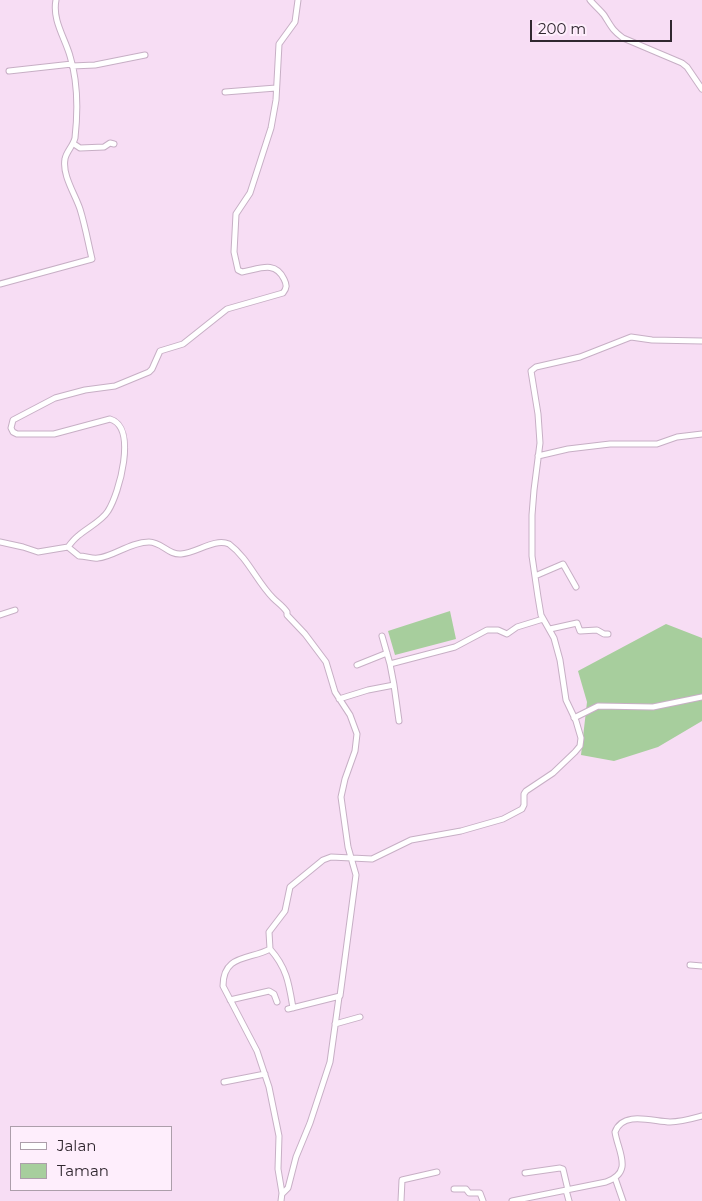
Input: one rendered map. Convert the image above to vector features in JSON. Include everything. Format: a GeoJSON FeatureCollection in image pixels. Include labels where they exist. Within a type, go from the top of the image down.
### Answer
{"type":"FeatureCollection","features":[{"type":"Feature","properties":{"kind":"street"},"geometry":{"type":"LineString","coordinates":[[0,284],[92,259],[80,210],[65,165],[66,156],[74,144],[76,132],[76,98],[72,65],[55,13],[56,0]]}},
{"type":"Feature","properties":{"kind":"street"},"geometry":{"type":"LineString","coordinates":[[0,542],[38,552],[68,547],[78,536],[109,511],[122,470],[125,447],[121,429],[117,423],[110,419],[54,434],[17,434],[10,426],[12,421],[55,398],[85,390],[115,386],[149,372],[161,350],[183,344],[227,309],[285,292],[286,284],[278,269],[272,267],[240,272],[236,266],[234,252],[236,214],[249,195],[272,124],[280,44],[295,22],[298,0]]}},
{"type":"Feature","properties":{"kind":"street"},"geometry":{"type":"LineString","coordinates":[[590,0],[605,16],[609,25],[618,33],[630,41],[682,63],[687,67],[702,89]]}},
{"type":"Feature","properties":{"kind":"street"},"geometry":{"type":"LineString","coordinates":[[9,71],[72,65],[94,65],[145,55]]}},
{"type":"Feature","properties":{"kind":"street"},"geometry":{"type":"LineString","coordinates":[[225,92],[276,88]]}},
{"type":"Feature","properties":{"kind":"street"},"geometry":{"type":"LineString","coordinates":[[74,144],[80,148],[104,147],[110,143],[114,144]]}},
{"type":"Feature","properties":{"kind":"street"},"geometry":{"type":"LineString","coordinates":[[338,997],[291,1008],[287,976],[281,962],[270,949],[269,932],[285,911],[288,891],[292,885],[327,858],[372,859],[411,840],[486,825],[518,812],[524,805],[524,794],[526,791],[553,772],[580,746],[580,732],[566,700],[560,660],[550,629],[543,619],[532,556],[532,515],[538,456],[538,414],[531,375],[532,369],[580,357],[632,337],[652,340],[702,341]]}},
{"type":"Feature","properties":{"kind":"street"},"geometry":{"type":"LineString","coordinates":[[538,456],[568,449],[610,444],[657,444],[677,437],[702,434]]}},
{"type":"Feature","properties":{"kind":"street"},"geometry":{"type":"LineString","coordinates":[[68,547],[79,556],[98,558],[132,545],[150,542],[177,554],[189,553],[214,544],[225,542],[229,544],[235,548],[273,598],[282,606],[287,615],[319,652],[328,666],[335,692],[350,715],[357,734],[355,751],[345,778],[341,797],[348,847],[356,875],[330,1062],[310,1124],[296,1157],[288,1188],[282,1194]]}},
{"type":"Feature","properties":{"kind":"street"},"geometry":{"type":"LineString","coordinates":[[535,576],[563,564],[576,587]]}},
{"type":"Feature","properties":{"kind":"street"},"geometry":{"type":"LineString","coordinates":[[0,615],[15,610]]}},
{"type":"Feature","properties":{"kind":"street"},"geometry":{"type":"LineString","coordinates":[[390,664],[455,646],[487,630],[498,630],[507,634],[517,627],[543,619]]}},
{"type":"Feature","properties":{"kind":"street"},"geometry":{"type":"LineString","coordinates":[[550,629],[577,623],[580,631],[597,630],[608,634]]}},
{"type":"Feature","properties":{"kind":"street"},"geometry":{"type":"LineString","coordinates":[[382,636],[390,664],[399,721]]}},
{"type":"Feature","properties":{"kind":"street"},"geometry":{"type":"LineString","coordinates":[[357,666],[387,654]]}},
{"type":"Feature","properties":{"kind":"street"},"geometry":{"type":"LineString","coordinates":[[340,699],[368,690],[394,685]]}},
{"type":"Feature","properties":{"kind":"street"},"geometry":{"type":"LineString","coordinates":[[574,718],[596,706],[653,707],[702,697]]}},
{"type":"Feature","properties":{"kind":"street"},"geometry":{"type":"LineString","coordinates":[[270,949],[242,958],[230,965],[223,979],[223,986],[257,1051],[265,1074],[279,1136],[278,1170],[282,1201]]}},
{"type":"Feature","properties":{"kind":"street"},"geometry":{"type":"LineString","coordinates":[[690,965],[702,966]]}},
{"type":"Feature","properties":{"kind":"street"},"geometry":{"type":"LineString","coordinates":[[230,1000],[269,991],[274,994],[277,1002]]}},
{"type":"Feature","properties":{"kind":"street"},"geometry":{"type":"LineString","coordinates":[[336,1024],[360,1017]]}},
{"type":"Feature","properties":{"kind":"street"},"geometry":{"type":"LineString","coordinates":[[224,1082],[265,1074]]}},
{"type":"Feature","properties":{"kind":"street"},"geometry":{"type":"LineString","coordinates":[[512,1201],[606,1182],[614,1178],[622,1169],[622,1160],[615,1132],[621,1123],[640,1118],[672,1122],[702,1116]]}},
{"type":"Feature","properties":{"kind":"street"},"geometry":{"type":"LineString","coordinates":[[525,1173],[563,1169],[569,1201]]}},
{"type":"Feature","properties":{"kind":"street"},"geometry":{"type":"LineString","coordinates":[[401,1201],[402,1180],[437,1172]]}},
{"type":"Feature","properties":{"kind":"street"},"geometry":{"type":"LineString","coordinates":[[614,1178],[623,1201]]}},
{"type":"Feature","properties":{"kind":"street"},"geometry":{"type":"LineString","coordinates":[[454,1189],[466,1189],[469,1194],[480,1193],[483,1201]]}},
{"type":"Feature","properties":{"kind":"green space"},"geometry":{"type":"Polygon","coordinates":[[[450,611],[456,639],[395,655],[388,631],[450,611]]]}},
{"type":"Feature","properties":{"kind":"green space"},"geometry":{"type":"Polygon","coordinates":[[[666,624],[702,638],[702,721],[658,747],[614,761],[581,755],[587,702],[578,671],[666,624]]]}}]}
